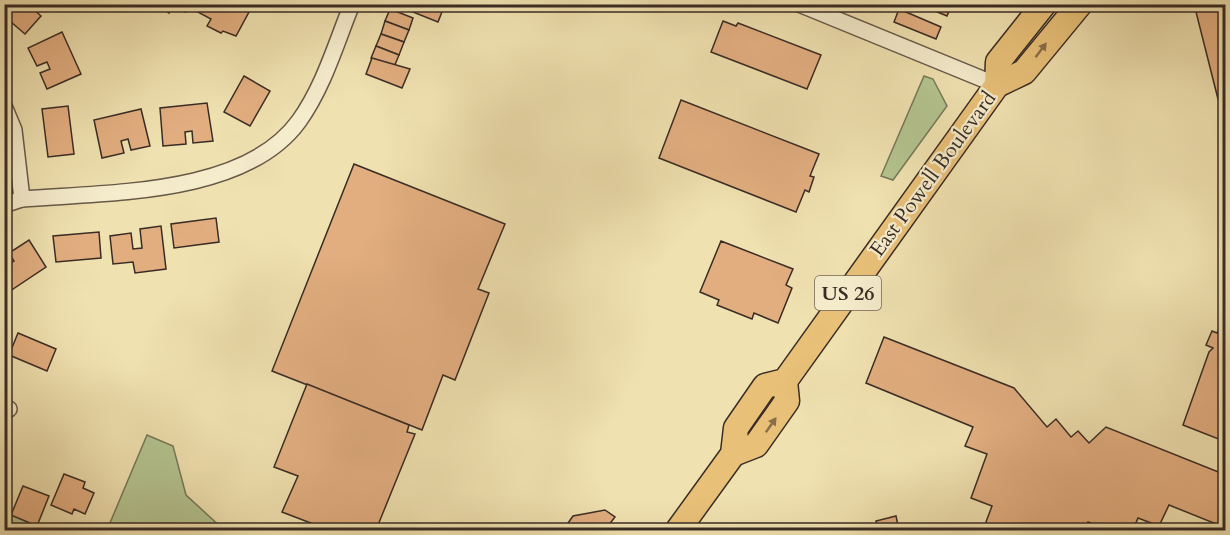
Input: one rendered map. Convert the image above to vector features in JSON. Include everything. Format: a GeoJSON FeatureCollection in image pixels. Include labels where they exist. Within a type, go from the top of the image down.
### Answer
{"type":"FeatureCollection","features":[{"type":"Feature","properties":{"kind":"main road","name":"East Powell Boulevard"},"geometry":{"type":"LineString","coordinates":[[997,85],[998,62],[1044,4]]}},
{"type":"Feature","properties":{"kind":"main road","name":"East Powell Boulevard"},"geometry":{"type":"LineString","coordinates":[[678,531],[733,453],[756,445],[787,401],[785,381],[997,85],[1024,72],[1080,4]]}},
{"type":"Feature","properties":{"kind":"street"},"geometry":{"type":"LineString","coordinates":[[4,205],[22,199],[184,183],[228,172],[248,163],[283,138],[298,122],[313,99],[352,4]]}},
{"type":"Feature","properties":{"kind":"street"},"geometry":{"type":"LineString","coordinates":[[799,4],[997,85]]}},
{"type":"Feature","properties":{"kind":"street"},"geometry":{"type":"LineString","coordinates":[[4,106],[14,130],[22,199]]}},
{"type":"Feature","properties":{"kind":"green space"},"geometry":{"type":"Polygon","coordinates":[[[924,76],[933,79],[947,106],[893,180],[881,176],[924,76]]]}},
{"type":"Feature","properties":{"kind":"green space"},"geometry":{"type":"Polygon","coordinates":[[[147,435],[173,446],[186,495],[224,530],[107,530],[147,435]]]}},
{"type":"Feature","properties":{"kind":"green space"},"geometry":{"type":"Polygon","coordinates":[[[4,512],[52,530],[31,530],[5,520],[4,512]]]}},
{"type":"Feature","properties":{"kind":"building"},"geometry":{"type":"Polygon","coordinates":[[[4,4],[28,4],[41,16],[25,34],[4,16],[4,4]]]}},
{"type":"Feature","properties":{"kind":"building"},"geometry":{"type":"Polygon","coordinates":[[[155,4],[229,4],[249,12],[236,36],[223,31],[221,33],[207,26],[211,19],[187,6],[185,12],[171,6],[169,13],[155,4]]]}},
{"type":"Feature","properties":{"kind":"building"},"geometry":{"type":"Polygon","coordinates":[[[393,4],[445,4],[438,22],[393,4]]]}},
{"type":"Feature","properties":{"kind":"building"},"geometry":{"type":"Polygon","coordinates":[[[918,4],[952,4],[947,16],[918,4]]]}},
{"type":"Feature","properties":{"kind":"building"},"geometry":{"type":"Polygon","coordinates":[[[1194,4],[1226,4],[1226,97],[1218,99],[1194,4]]]}},
{"type":"Feature","properties":{"kind":"building"},"geometry":{"type":"Polygon","coordinates":[[[390,9],[413,18],[409,30],[385,21],[390,9]]]}},
{"type":"Feature","properties":{"kind":"building"},"geometry":{"type":"Polygon","coordinates":[[[899,9],[941,27],[936,39],[894,22],[899,9]]]}},
{"type":"Feature","properties":{"kind":"building"},"geometry":{"type":"Polygon","coordinates":[[[385,21],[409,30],[404,42],[381,34],[385,21]]]}},
{"type":"Feature","properties":{"kind":"building"},"geometry":{"type":"Polygon","coordinates":[[[723,21],[736,26],[738,23],[821,55],[807,89],[711,52],[723,21]]]}},
{"type":"Feature","properties":{"kind":"building"},"geometry":{"type":"Polygon","coordinates":[[[62,32],[81,74],[47,89],[40,73],[50,69],[47,62],[37,66],[28,48],[62,32]]]}},
{"type":"Feature","properties":{"kind":"building"},"geometry":{"type":"Polygon","coordinates":[[[381,34],[404,42],[399,55],[376,46],[381,34]]]}},
{"type":"Feature","properties":{"kind":"building"},"geometry":{"type":"Polygon","coordinates":[[[376,46],[399,55],[394,67],[371,58],[376,46]]]}},
{"type":"Feature","properties":{"kind":"building"},"geometry":{"type":"Polygon","coordinates":[[[372,58],[410,69],[402,88],[366,74],[372,58]]]}},
{"type":"Feature","properties":{"kind":"building"},"geometry":{"type":"Polygon","coordinates":[[[244,76],[270,91],[250,126],[224,112],[244,76]]]}},
{"type":"Feature","properties":{"kind":"building"},"geometry":{"type":"Polygon","coordinates":[[[681,100],[819,154],[810,176],[814,177],[809,192],[805,190],[796,212],[659,158],[681,100]]]}},
{"type":"Feature","properties":{"kind":"building"},"geometry":{"type":"Polygon","coordinates":[[[207,103],[213,141],[193,143],[192,131],[185,132],[186,144],[163,146],[160,108],[207,103]]]}},
{"type":"Feature","properties":{"kind":"building"},"geometry":{"type":"Polygon","coordinates":[[[68,106],[74,154],[48,157],[42,109],[68,106]]]}},
{"type":"Feature","properties":{"kind":"building"},"geometry":{"type":"Polygon","coordinates":[[[141,109],[150,146],[131,150],[128,139],[121,141],[124,153],[102,158],[94,120],[141,109]]]}},
{"type":"Feature","properties":{"kind":"building"},"geometry":{"type":"Polygon","coordinates":[[[354,164],[505,224],[478,289],[489,293],[455,380],[443,375],[422,430],[272,371],[354,164]]]}},
{"type":"Feature","properties":{"kind":"building"},"geometry":{"type":"Polygon","coordinates":[[[216,218],[219,242],[174,248],[171,224],[216,218]]]}},
{"type":"Feature","properties":{"kind":"building"},"geometry":{"type":"Polygon","coordinates":[[[161,226],[166,269],[135,273],[133,262],[113,264],[110,236],[131,233],[133,249],[142,248],[140,229],[161,226]]]}},
{"type":"Feature","properties":{"kind":"building"},"geometry":{"type":"Polygon","coordinates":[[[99,232],[101,258],[56,262],[53,236],[99,232]]]}},
{"type":"Feature","properties":{"kind":"building"},"geometry":{"type":"Polygon","coordinates":[[[29,240],[46,267],[7,293],[4,289],[4,254],[11,263],[14,261],[9,253],[29,240]]]}},
{"type":"Feature","properties":{"kind":"building"},"geometry":{"type":"Polygon","coordinates":[[[721,241],[793,269],[786,285],[792,288],[778,323],[754,313],[752,319],[717,305],[719,300],[700,292],[721,241]]]}},
{"type":"Feature","properties":{"kind":"building"},"geometry":{"type":"Polygon","coordinates":[[[1226,312],[1226,442],[1183,425],[1209,352],[1213,348],[1206,345],[1212,331],[1217,333],[1226,312]]]}},
{"type":"Feature","properties":{"kind":"building"},"geometry":{"type":"Polygon","coordinates":[[[18,333],[56,349],[47,371],[9,355],[18,333]]]}},
{"type":"Feature","properties":{"kind":"building"},"geometry":{"type":"Polygon","coordinates":[[[884,337],[1014,388],[1047,427],[1056,419],[1071,437],[1078,431],[1089,443],[1106,427],[1226,475],[1226,528],[1169,505],[1159,526],[1138,518],[1133,530],[1109,530],[1088,522],[1084,530],[990,530],[986,522],[992,506],[971,498],[987,454],[965,446],[973,427],[866,383],[884,337]]]}},
{"type":"Feature","properties":{"kind":"building"},"geometry":{"type":"Polygon","coordinates":[[[307,384],[409,425],[407,432],[415,434],[376,530],[329,530],[282,512],[298,476],[274,467],[307,384]]]}},
{"type":"Feature","properties":{"kind":"building"},"geometry":{"type":"Polygon","coordinates":[[[64,474],[85,482],[83,488],[94,493],[85,514],[74,509],[72,514],[51,505],[64,474]]]}},
{"type":"Feature","properties":{"kind":"building"},"geometry":{"type":"Polygon","coordinates":[[[23,486],[49,496],[37,526],[11,515],[23,486]]]}},
{"type":"Feature","properties":{"kind":"building"},"geometry":{"type":"Polygon","coordinates":[[[605,510],[615,517],[605,530],[563,530],[573,516],[605,510]]]}},
{"type":"Feature","properties":{"kind":"building"},"geometry":{"type":"Polygon","coordinates":[[[896,516],[899,530],[878,530],[876,521],[896,516]]]}}]}
